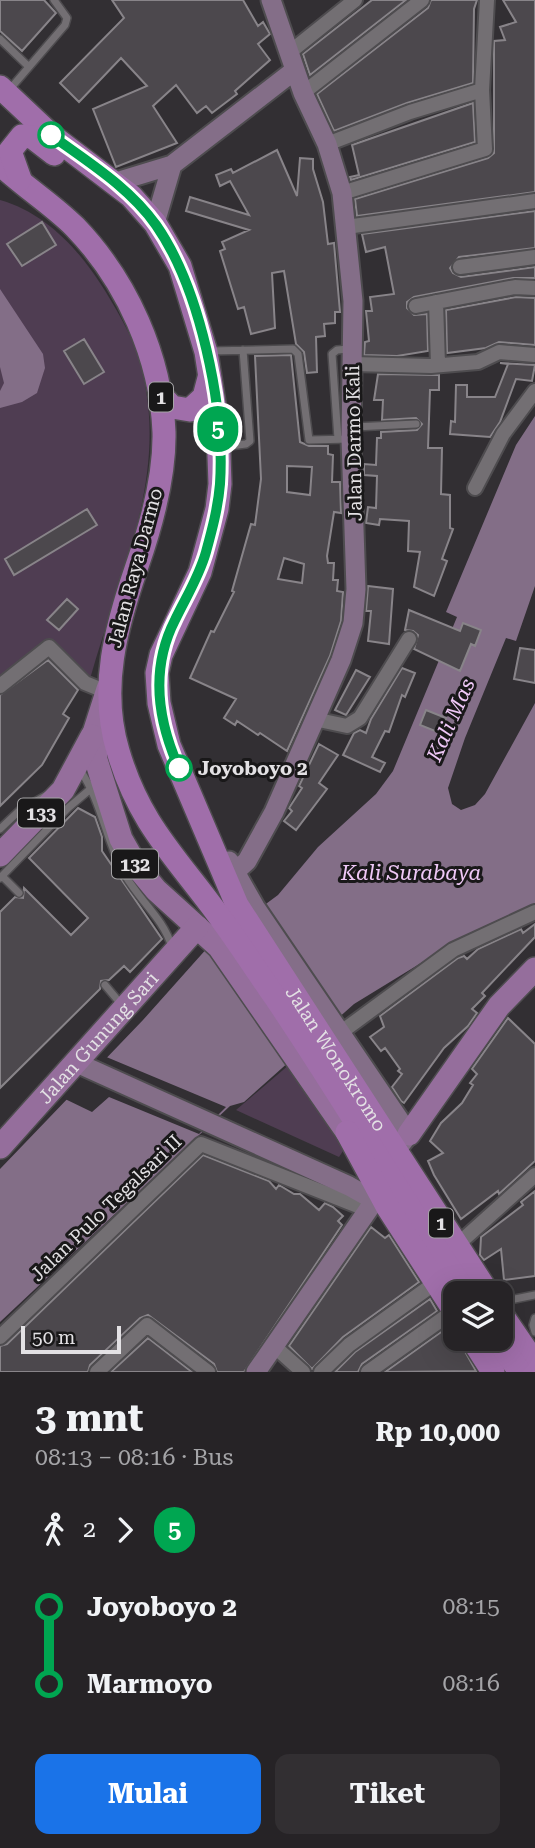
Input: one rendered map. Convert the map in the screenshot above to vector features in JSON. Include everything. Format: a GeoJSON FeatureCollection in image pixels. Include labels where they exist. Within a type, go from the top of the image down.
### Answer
{"type":"FeatureCollection","features":[{"type":"Feature","properties":{"kind":"highway","name":"1"},"geometry":{"type":"LineString","coordinates":[[4,90],[51,135],[116,182],[149,217],[180,266],[208,362],[219,447],[220,484],[200,572],[167,639],[157,673],[159,703],[169,745],[201,815]]}},
{"type":"Feature","properties":{"kind":"highway"},"geometry":{"type":"LineString","coordinates":[[7,171],[10,151],[16,139],[26,135],[114,198],[149,217]]}},
{"type":"Feature","properties":{"kind":"highway","name":"Jalan Raya Darmo"},"geometry":{"type":"LineString","coordinates":[[7,171],[74,226],[109,270],[138,323],[160,394],[164,435],[160,469],[144,544],[117,625],[108,687],[110,721],[134,798],[169,855],[215,921]]}},
{"type":"Feature","properties":{"kind":"highway"},"geometry":{"type":"LineString","coordinates":[[160,394],[172,407],[190,410],[204,397],[208,362]]}},
{"type":"Feature","properties":{"kind":"highway","name":"Jalan Wonokromo"},"geometry":{"type":"LineString","coordinates":[[201,815],[215,921],[320,1040],[480,1281]]}},
{"type":"Feature","properties":{"kind":"highway","name":"1"},"geometry":{"type":"LineString","coordinates":[[347,1132],[394,1148]]}},
{"type":"Feature","properties":{"kind":"highway","name":"Jalan Wonokromo"},"geometry":{"type":"LineString","coordinates":[[347,1132],[377,1206],[443,1295]]}},
{"type":"Feature","properties":{"kind":"highway","name":"Jalan Wonokromo"},"geometry":{"type":"LineString","coordinates":[[394,1148],[422,1228],[458,1281]]}},
{"type":"Feature","properties":{"kind":"highway"},"geometry":{"type":"LineString","coordinates":[[513,1331],[535,1363]]}},
{"type":"Feature","properties":{"kind":"highway"},"geometry":{"type":"LineString","coordinates":[[480,1351],[493,1372]]}},
{"type":"Feature","properties":{"kind":"highway"},"geometry":{"type":"LineString","coordinates":[[505,1351],[520,1372]]}},
{"type":"Feature","properties":{"kind":"main road","name":"Jalan Darmo Kali"},"geometry":{"type":"LineString","coordinates":[[235,872],[247,861],[274,812],[341,660],[353,623],[356,589],[347,435],[353,356],[353,301],[342,193],[327,144],[303,93],[271,0]]}},
{"type":"Feature","properties":{"kind":"main road"},"geometry":{"type":"LineString","coordinates":[[116,182],[172,165],[293,61]]}},
{"type":"Feature","properties":{"kind":"main road"},"geometry":{"type":"LineString","coordinates":[[149,217],[172,165]]}},
{"type":"Feature","properties":{"kind":"main road","name":"133"},"geometry":{"type":"LineString","coordinates":[[1,870],[77,767],[94,733],[108,687]]}},
{"type":"Feature","properties":{"kind":"main road","name":"132"},"geometry":{"type":"LineString","coordinates":[[94,733],[96,785],[131,857],[163,897],[215,921]]}},
{"type":"Feature","properties":{"kind":"main road"},"geometry":{"type":"LineString","coordinates":[[201,815],[235,872],[215,921]]}},
{"type":"Feature","properties":{"kind":"main road","name":"Jalan Wonokromo"},"geometry":{"type":"LineString","coordinates":[[215,921],[320,1040],[347,1132]]}},
{"type":"Feature","properties":{"kind":"main road","name":"Jalan Gunung Sari"},"geometry":{"type":"LineString","coordinates":[[0,1147],[83,1065],[215,921]]}},
{"type":"Feature","properties":{"kind":"main road"},"geometry":{"type":"LineString","coordinates":[[394,1148],[499,1006],[535,969]]}},
{"type":"Feature","properties":{"kind":"main road","name":"1"},"geometry":{"type":"LineString","coordinates":[[320,1040],[394,1148]]}},
{"type":"Feature","properties":{"kind":"main road"},"geometry":{"type":"LineString","coordinates":[[83,1065],[377,1206],[256,1372]]}},
{"type":"Feature","properties":{"kind":"main road","name":"1"},"geometry":{"type":"LineString","coordinates":[[377,1206],[422,1228]]}},
{"type":"Feature","properties":{"kind":"street"},"geometry":{"type":"LineString","coordinates":[[293,61],[355,0]]}},
{"type":"Feature","properties":{"kind":"street"},"geometry":{"type":"LineString","coordinates":[[303,93],[422,0]]}},
{"type":"Feature","properties":{"kind":"street"},"geometry":{"type":"LineString","coordinates":[[342,193],[481,152],[486,145],[482,90],[487,0]]}},
{"type":"Feature","properties":{"kind":"street"},"geometry":{"type":"LineString","coordinates":[[327,144],[410,112],[482,90]]}},
{"type":"Feature","properties":{"kind":"street"},"geometry":{"type":"LineString","coordinates":[[346,228],[535,201]]}},
{"type":"Feature","properties":{"kind":"street"},"geometry":{"type":"LineString","coordinates":[[460,267],[535,257]]}},
{"type":"Feature","properties":{"kind":"street"},"geometry":{"type":"LineString","coordinates":[[416,306],[515,288],[535,288]]}},
{"type":"Feature","properties":{"kind":"street"},"geometry":{"type":"LineString","coordinates":[[436,302],[438,365]]}},
{"type":"Feature","properties":{"kind":"street"},"geometry":{"type":"LineString","coordinates":[[353,356],[438,365],[478,362],[499,352],[535,355]]}},
{"type":"Feature","properties":{"kind":"street"},"geometry":{"type":"LineString","coordinates":[[475,488],[503,434],[535,391]]}},
{"type":"Feature","properties":{"kind":"street"},"geometry":{"type":"LineString","coordinates":[[314,719],[347,726],[360,718],[409,639]]}},
{"type":"Feature","properties":{"kind":"street"},"geometry":{"type":"LineString","coordinates":[[0,686],[50,647],[85,683],[108,687]]}},
{"type":"Feature","properties":{"kind":"street"},"geometry":{"type":"LineString","coordinates":[[320,1040],[453,950],[535,912]]}},
{"type":"Feature","properties":{"kind":"street","name":"Jalan Pulo Tegalsari II"},"geometry":{"type":"LineString","coordinates":[[0,1337],[201,1144],[377,1206]]}},
{"type":"Feature","properties":{"kind":"street"},"geometry":{"type":"LineString","coordinates":[[456,1246],[535,1175]]}},
{"type":"Feature","properties":{"kind":"street"},"geometry":{"type":"LineString","coordinates":[[321,1372],[349,1345],[452,1272]]}},
{"type":"Feature","properties":{"kind":"street"},"geometry":{"type":"LineString","coordinates":[[368,1372],[443,1319]]}},
{"type":"Feature","properties":{"kind":"street"},"geometry":{"type":"LineString","coordinates":[[97,1372],[147,1325],[208,1372]]}},
{"type":"Feature","properties":{"kind":"street"},"geometry":{"type":"LineString","coordinates":[[274,1346],[303,1372]]}},
{"type":"Feature","properties":{"kind":"lane"},"geometry":{"type":"LineString","coordinates":[[4,90],[57,39],[65,25],[67,18],[54,0]]}},
{"type":"Feature","properties":{"kind":"lane"},"geometry":{"type":"LineString","coordinates":[[0,39],[28,66]]}},
{"type":"Feature","properties":{"kind":"lane"},"geometry":{"type":"LineString","coordinates":[[208,362],[243,350],[290,347],[297,351],[308,439],[416,424]]}},
{"type":"Feature","properties":{"kind":"lane"},"geometry":{"type":"LineString","coordinates":[[219,447],[246,444],[250,441],[243,350]]}},
{"type":"Feature","properties":{"kind":"lane"},"geometry":{"type":"LineString","coordinates":[[77,767],[96,785],[125,875],[162,923],[173,948]]}},
{"type":"Feature","properties":{"kind":"lane"},"geometry":{"type":"LineString","coordinates":[[19,893],[1,870],[96,785]]}},
{"type":"Feature","properties":{"kind":"lane"},"geometry":{"type":"LineString","coordinates":[[0,829],[30,803],[62,790]]}},
{"type":"Feature","properties":{"kind":"lane"},"geometry":{"type":"LineString","coordinates":[[163,897],[175,920]]}},
{"type":"Feature","properties":{"kind":"lane"},"geometry":{"type":"LineString","coordinates":[[0,1134],[173,948],[215,921]]}},
{"type":"Feature","properties":{"kind":"lane"},"geometry":{"type":"LineString","coordinates":[[105,985],[121,1004]]}},
{"type":"Feature","properties":{"kind":"lane"},"geometry":{"type":"LineString","coordinates":[[513,1299],[535,1295]]}},
{"type":"Feature","properties":{"kind":"lane"},"geometry":{"type":"LineString","coordinates":[[535,1318],[535,1332]]}},
{"type":"Feature","properties":{"kind":"shaded area"},"geometry":{"type":"Polygon","coordinates":[[[0,200],[16,205],[44,222],[80,256],[122,320],[143,370],[150,427],[143,500],[124,572],[90,679],[48,642],[0,683],[0,200]]]}},
{"type":"Feature","properties":{"kind":"shaded area"},"geometry":{"type":"Polygon","coordinates":[[[290,1064],[345,1148],[339,1157],[236,1110],[290,1064]]]}},
{"type":"Feature","properties":{"kind":"water"},"geometry":{"type":"Polygon","coordinates":[[[0,289],[43,354],[45,368],[37,393],[22,402],[0,408],[0,391],[4,383],[0,367],[0,289]]]}},
{"type":"Feature","properties":{"kind":"water","name":"Kali Surabaya"},"geometry":{"type":"Polygon","coordinates":[[[535,416],[535,586],[516,641],[506,638],[465,738],[448,788],[452,804],[461,810],[475,805],[485,794],[535,703],[535,903],[470,933],[354,1004],[244,1102],[230,1106],[0,1322],[0,1169],[143,1020],[209,946],[278,895],[318,847],[376,794],[393,771],[457,617],[446,612],[516,445],[535,416]]]}},
{"type":"Feature","properties":{"kind":"pier"},"geometry":{"type":"Polygon","coordinates":[[[104,1056],[226,1107],[199,1134],[109,1097],[92,1112],[63,1098],[104,1056]]]}},
{"type":"Feature","properties":{"kind":"building"},"geometry":{"type":"Polygon","coordinates":[[[0,0],[44,0],[56,13],[22,51],[0,31],[0,0]]]}},
{"type":"Feature","properties":{"kind":"building"},"geometry":{"type":"Polygon","coordinates":[[[112,0],[243,0],[258,26],[263,22],[270,34],[258,44],[270,60],[235,91],[237,94],[212,113],[206,106],[197,113],[176,85],[153,106],[177,143],[116,167],[93,109],[147,86],[121,58],[79,102],[60,83],[124,18],[112,0]]]}},
{"type":"Feature","properties":{"kind":"building"},"geometry":{"type":"Polygon","coordinates":[[[372,0],[406,0],[310,75],[303,54],[372,0]]]}},
{"type":"Feature","properties":{"kind":"building"},"geometry":{"type":"Polygon","coordinates":[[[431,0],[477,0],[474,9],[473,83],[407,103],[334,131],[317,94],[428,8],[431,0]]]}},
{"type":"Feature","properties":{"kind":"building"},"geometry":{"type":"Polygon","coordinates":[[[503,0],[535,0],[535,192],[357,216],[355,199],[488,158],[494,153],[494,41],[505,40],[500,27],[516,22],[503,0]]]}},
{"type":"Feature","properties":{"kind":"building"},"geometry":{"type":"Polygon","coordinates":[[[473,103],[475,142],[351,180],[350,177],[359,175],[352,145],[473,103]]]}},
{"type":"Feature","properties":{"kind":"building"},"geometry":{"type":"Polygon","coordinates":[[[277,150],[297,196],[300,158],[313,159],[313,169],[323,202],[328,244],[334,243],[340,312],[335,312],[335,323],[324,324],[325,336],[316,337],[317,372],[307,373],[304,352],[296,344],[284,271],[272,273],[275,328],[251,334],[244,307],[238,309],[220,251],[225,249],[222,242],[249,230],[186,211],[190,197],[249,215],[230,181],[220,186],[216,175],[231,169],[233,173],[277,150]]]}},
{"type":"Feature","properties":{"kind":"building"},"geometry":{"type":"Polygon","coordinates":[[[535,211],[535,248],[459,257],[450,268],[461,277],[535,267],[535,278],[513,278],[414,297],[407,302],[407,308],[414,315],[427,314],[428,351],[397,356],[364,355],[365,342],[369,341],[366,311],[372,311],[370,297],[394,294],[385,247],[366,252],[362,234],[535,211]]]}},
{"type":"Feature","properties":{"kind":"building"},"geometry":{"type":"Polygon","coordinates":[[[42,222],[56,245],[22,266],[7,244],[42,222]]]}},
{"type":"Feature","properties":{"kind":"building"},"geometry":{"type":"Polygon","coordinates":[[[516,297],[535,298],[535,345],[499,342],[486,348],[447,353],[446,310],[516,297]]]}},
{"type":"Feature","properties":{"kind":"building"},"geometry":{"type":"Polygon","coordinates":[[[84,339],[104,372],[84,384],[64,351],[84,339]]]}},
{"type":"Feature","properties":{"kind":"building"},"geometry":{"type":"Polygon","coordinates":[[[291,355],[300,442],[309,446],[328,446],[328,454],[333,455],[332,482],[340,482],[341,513],[334,512],[327,556],[328,563],[334,563],[333,580],[338,580],[337,591],[343,592],[341,621],[330,656],[287,751],[260,733],[258,735],[237,721],[235,725],[224,718],[236,699],[190,678],[211,631],[214,632],[234,592],[232,591],[251,524],[255,525],[261,479],[255,356],[291,355]],[[287,466],[287,492],[310,495],[312,467],[287,466]],[[284,558],[278,579],[302,583],[304,564],[284,558]]]}},
{"type":"Feature","properties":{"kind":"building"},"geometry":{"type":"Polygon","coordinates":[[[500,363],[535,365],[532,381],[516,379],[500,422],[490,437],[450,434],[451,421],[455,422],[456,385],[467,385],[467,397],[495,397],[508,364],[500,363]]]}},
{"type":"Feature","properties":{"kind":"building"},"geometry":{"type":"Polygon","coordinates":[[[378,374],[439,375],[439,390],[430,390],[428,448],[442,448],[441,494],[450,495],[450,528],[453,529],[442,559],[447,561],[434,596],[414,587],[420,552],[408,551],[409,521],[380,519],[379,525],[366,523],[368,507],[376,508],[377,476],[364,475],[364,464],[376,465],[377,438],[381,438],[381,432],[417,430],[422,424],[416,418],[382,420],[383,400],[374,400],[378,374]]]}},
{"type":"Feature","properties":{"kind":"building"},"geometry":{"type":"Polygon","coordinates":[[[87,509],[97,525],[14,575],[5,559],[87,509]]]}},
{"type":"Feature","properties":{"kind":"building"},"geometry":{"type":"Polygon","coordinates":[[[368,586],[393,589],[389,644],[368,641],[371,611],[366,611],[368,586]]]}},
{"type":"Feature","properties":{"kind":"building"},"geometry":{"type":"Polygon","coordinates":[[[67,599],[78,609],[59,630],[47,620],[67,599]]]}},
{"type":"Feature","properties":{"kind":"building"},"geometry":{"type":"Polygon","coordinates":[[[409,610],[460,631],[463,623],[481,630],[475,646],[471,644],[460,671],[414,649],[418,635],[405,630],[409,610]]]}},
{"type":"Feature","properties":{"kind":"building"},"geometry":{"type":"Polygon","coordinates":[[[520,648],[535,650],[535,683],[514,679],[520,648]]]}},
{"type":"Feature","properties":{"kind":"building"},"geometry":{"type":"Polygon","coordinates":[[[48,660],[78,690],[63,714],[69,718],[42,765],[0,806],[0,695],[48,660]]]}},
{"type":"Feature","properties":{"kind":"building"},"geometry":{"type":"Polygon","coordinates":[[[402,668],[415,673],[405,697],[402,695],[389,732],[385,731],[372,757],[385,763],[380,772],[343,755],[354,733],[360,730],[366,733],[371,719],[402,668]]]}},
{"type":"Feature","properties":{"kind":"building"},"geometry":{"type":"Polygon","coordinates":[[[356,670],[370,677],[346,715],[335,710],[356,670]]]}},
{"type":"Feature","properties":{"kind":"building"},"geometry":{"type":"Polygon","coordinates":[[[426,710],[446,718],[440,733],[420,725],[426,710]]]}},
{"type":"Feature","properties":{"kind":"building"},"geometry":{"type":"Polygon","coordinates":[[[319,744],[338,755],[319,783],[327,789],[296,830],[284,821],[292,811],[289,808],[302,788],[299,786],[319,744]]]}},
{"type":"Feature","properties":{"kind":"building"},"geometry":{"type":"Polygon","coordinates":[[[78,808],[95,817],[102,837],[102,851],[162,939],[130,972],[124,966],[109,980],[101,981],[100,989],[0,1088],[0,912],[15,897],[23,898],[24,888],[71,935],[88,918],[29,858],[78,808]]]}},
{"type":"Feature","properties":{"kind":"building"},"geometry":{"type":"Polygon","coordinates":[[[535,924],[535,937],[482,993],[485,996],[472,1009],[477,1013],[468,1026],[444,1048],[404,1103],[401,1101],[392,1087],[402,1074],[398,1071],[400,1069],[385,1048],[381,1051],[370,1037],[384,1027],[380,1016],[458,958],[464,956],[467,959],[478,949],[521,929],[523,933],[535,924]]]}},
{"type":"Feature","properties":{"kind":"building"},"geometry":{"type":"Polygon","coordinates":[[[508,1018],[535,1044],[535,1161],[499,1194],[498,1191],[461,1219],[428,1161],[443,1153],[430,1141],[441,1123],[462,1103],[477,1074],[472,1069],[508,1018]]]}},
{"type":"Feature","properties":{"kind":"building"},"geometry":{"type":"Polygon","coordinates":[[[203,1155],[269,1181],[276,1189],[279,1185],[294,1194],[300,1194],[319,1210],[325,1203],[343,1216],[338,1221],[342,1225],[244,1372],[217,1372],[214,1364],[148,1315],[140,1318],[90,1365],[88,1372],[0,1372],[0,1346],[7,1344],[203,1155]]]}},
{"type":"Feature","properties":{"kind":"building"},"geometry":{"type":"Polygon","coordinates":[[[535,1191],[535,1276],[504,1280],[501,1249],[484,1260],[480,1255],[481,1237],[523,1205],[521,1202],[535,1191]]]}},
{"type":"Feature","properties":{"kind":"building"},"geometry":{"type":"Polygon","coordinates":[[[371,1227],[385,1238],[389,1235],[419,1282],[343,1337],[312,1369],[289,1346],[371,1227]]]}},
{"type":"Feature","properties":{"kind":"building"},"geometry":{"type":"Polygon","coordinates":[[[430,1299],[437,1311],[362,1364],[358,1372],[335,1372],[355,1352],[430,1299]]]}},
{"type":"Feature","properties":{"kind":"building"},"geometry":{"type":"Polygon","coordinates":[[[443,1331],[443,1351],[465,1351],[476,1371],[385,1372],[443,1331]]]}},
{"type":"Feature","properties":{"kind":"building"},"geometry":{"type":"Polygon","coordinates":[[[148,1338],[192,1372],[111,1372],[148,1338]]]}},
{"type":"Feature","properties":{"kind":"bus line","name":"5"},"geometry":{"type":"LineString","coordinates":[[51,135],[116,182],[155,223],[180,266],[195,308],[206,352],[220,456],[217,509],[200,572],[174,621],[157,673],[159,703],[169,745],[179,768]]}},
{"type":"Feature","properties":{"kind":"place","name":"Joyoboyo 2"},"geometry":{"type":"Point","coordinates":[179,768]}},
{"type":"Feature","properties":{"kind":"water label","name":"Kali Mas"},"geometry":{"type":"Point","coordinates":[451,720]}}]}
